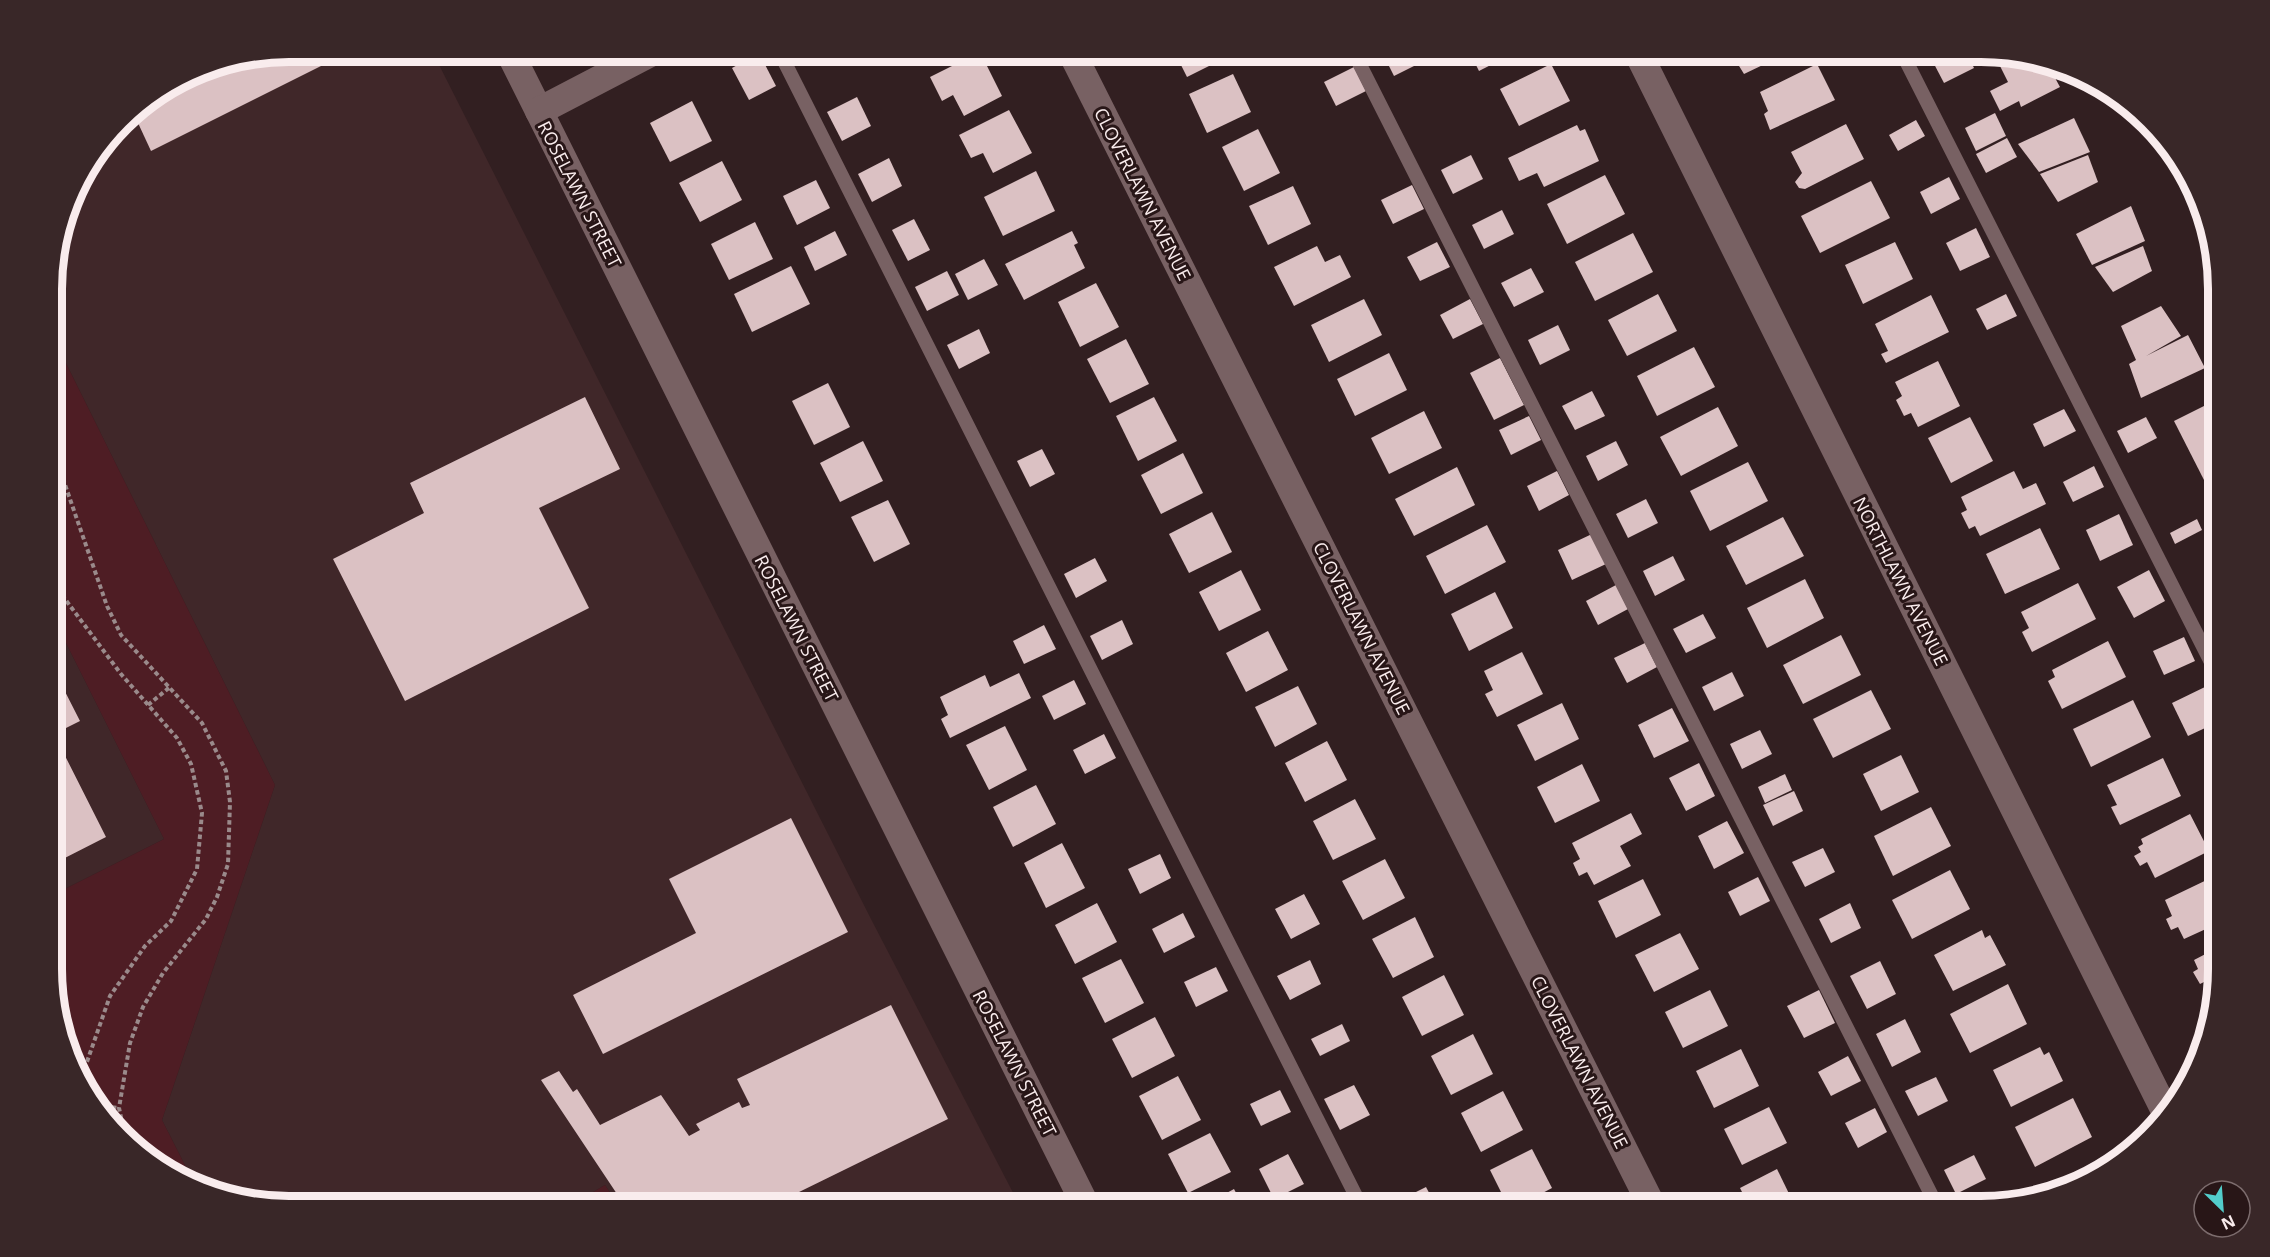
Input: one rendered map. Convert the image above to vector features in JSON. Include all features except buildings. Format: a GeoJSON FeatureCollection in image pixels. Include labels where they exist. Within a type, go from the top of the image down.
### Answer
{"type":"FeatureCollection","features":[{"type":"Feature","properties":{"kind":"street","name":"ROSELAWN STREET"},"geometry":{"type":"LineString","coordinates":[[514,62],[1081,1196]]}},
{"type":"Feature","properties":{"kind":"street"},"geometry":{"type":"LineString","coordinates":[[539,111],[633,62]]}},
{"type":"Feature","properties":{"kind":"street","name":"CLOVERLAWN AVENUE"},"geometry":{"type":"LineString","coordinates":[[1077,62],[1647,1196]]}},
{"type":"Feature","properties":{"kind":"street","name":"NORTHLAWN AVENUE"},"geometry":{"type":"LineString","coordinates":[[1642,62],[2163,1106]]}},
{"type":"Feature","properties":{"kind":"lane"},"geometry":{"type":"LineString","coordinates":[[785,62],[1356,1196]]}},
{"type":"Feature","properties":{"kind":"lane"},"geometry":{"type":"LineString","coordinates":[[1359,62],[1932,1196]]}},
{"type":"Feature","properties":{"kind":"lane"},"geometry":{"type":"LineString","coordinates":[[1907,62],[2208,656]]}},
{"type":"Feature","properties":{"kind":"path"},"geometry":{"type":"LineString","coordinates":[[62,476],[107,606],[121,635],[202,723],[226,771],[230,802],[228,864],[206,919],[163,973],[143,1007],[130,1043],[118,1107],[122,1122]]}},
{"type":"Feature","properties":{"kind":"path"},"geometry":{"type":"LineString","coordinates":[[62,596],[82,625],[177,738],[191,764],[202,813],[197,868],[171,921],[146,946],[110,996],[85,1068]]}},
{"type":"Feature","properties":{"kind":"path"},"geometry":{"type":"LineString","coordinates":[[148,705],[170,687]]}},
{"type":"Feature","properties":{"kind":"path"},"geometry":{"type":"LineString","coordinates":[[108,1107],[118,1107]]}},
{"type":"Feature","properties":{"kind":"shaded area"},"geometry":{"type":"Polygon","coordinates":[[[438,62],[872,921],[1015,1196],[612,1196],[605,1185],[587,1196],[288,1196],[259,1194],[230,1188],[189,1172],[162,1120],[275,785],[62,355],[62,273],[69,230],[85,188],[108,150],[150,108],[188,85],[230,69],[259,63],[438,62]]]}},
{"type":"Feature","properties":{"kind":"shaded area"},"geometry":{"type":"Polygon","coordinates":[[[62,355],[275,785],[162,1120],[189,1172],[150,1149],[108,1107],[79,1055],[69,1027],[63,998],[62,890],[164,839],[62,635],[62,355]]]}},
{"type":"Feature","properties":{"kind":"shaded area"},"geometry":{"type":"Polygon","coordinates":[[[62,635],[164,839],[62,890],[62,635]]]}},
{"type":"Feature","properties":{"kind":"shaded area"},"geometry":{"type":"Polygon","coordinates":[[[605,1185],[612,1196],[587,1196],[605,1185]]]}}]}
